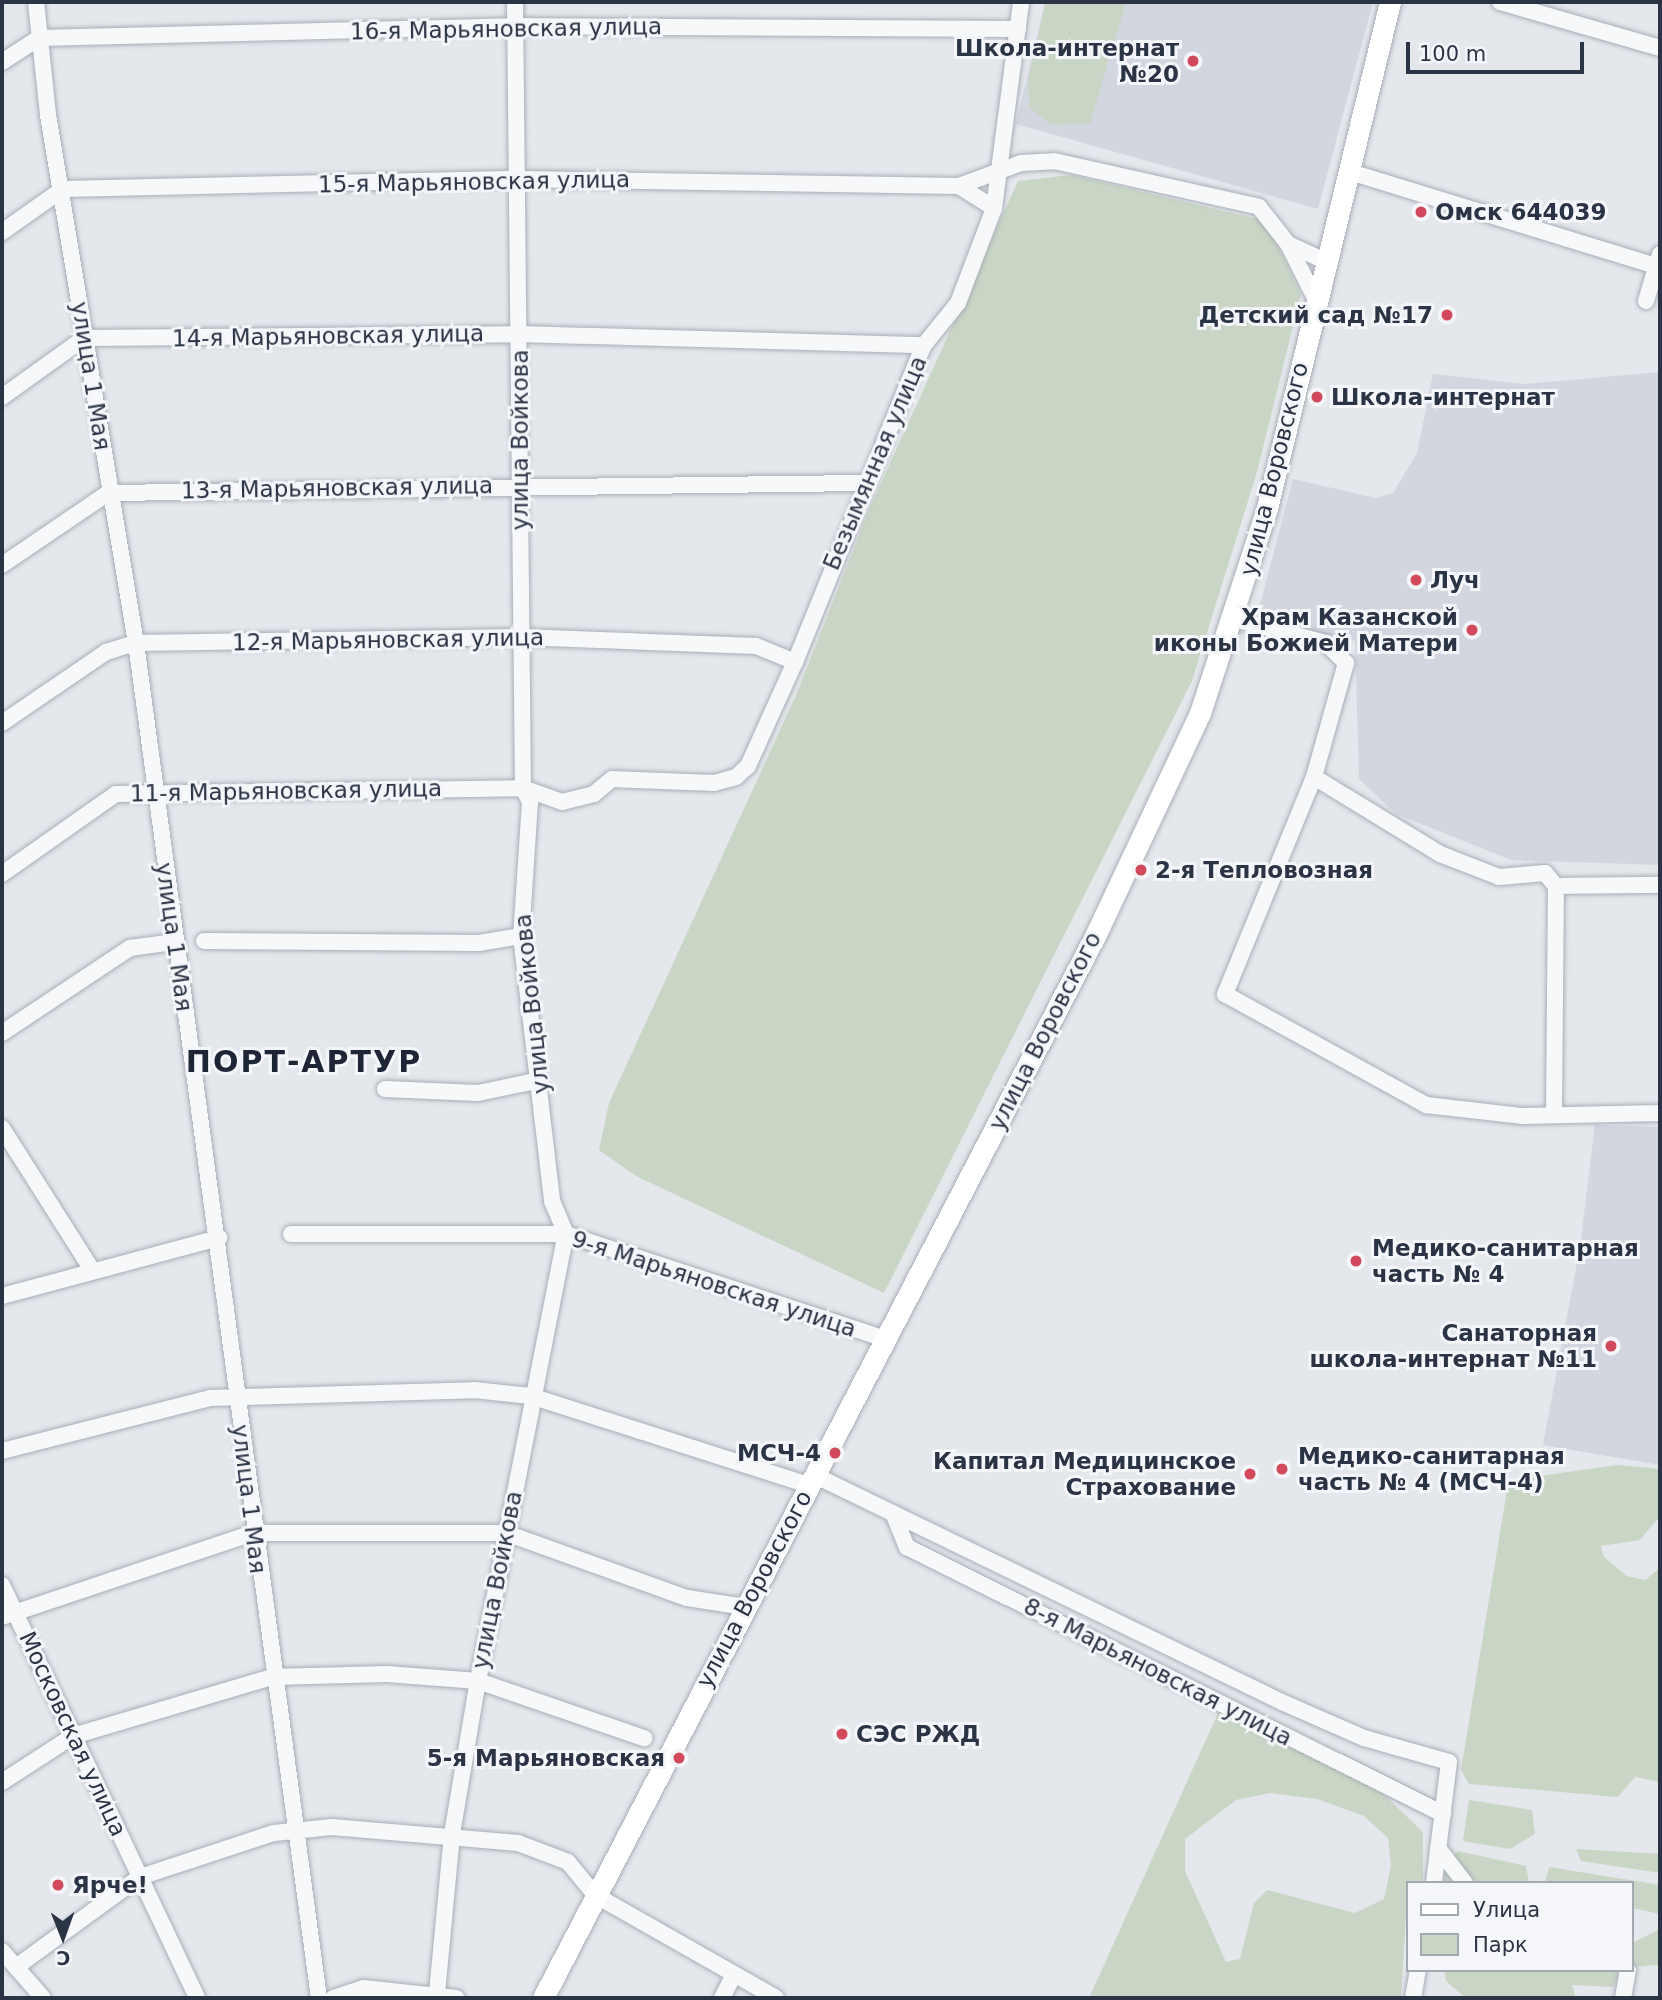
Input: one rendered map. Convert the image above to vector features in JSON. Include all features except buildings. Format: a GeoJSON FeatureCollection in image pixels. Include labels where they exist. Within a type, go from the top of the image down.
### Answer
{"type":"FeatureCollection","features":[{"type":"Feature","properties":{"kind":"main road","name":"улица Воровского"},"geometry":{"type":"LineString","coordinates":[[543,1998],[1161,802],[1234,619],[1390,2]]}},
{"type":"Feature","properties":{"kind":"street","name":"улица 1 Мая"},"geometry":{"type":"LineString","coordinates":[[36,2],[39,37],[108,493],[136,643],[173,942],[219,1238],[272,1677],[299,1828],[319,1998]]}},
{"type":"Feature","properties":{"kind":"street","name":"улица Войкова"},"geometry":{"type":"LineString","coordinates":[[437,1993],[452,1834],[478,1681],[531,1396],[566,1234],[552,1201],[540,1080],[521,936],[530,813],[523,788],[519,179],[515,2]]}},
{"type":"Feature","properties":{"kind":"street","name":"Безымянная улица"},"geometry":{"type":"LineString","coordinates":[[551,801],[578,801],[611,779],[714,783],[748,766],[795,662],[863,483],[924,345],[958,303],[995,208],[996,172],[1021,2]]}},
{"type":"Feature","properties":{"kind":"street"},"geometry":{"type":"LineString","coordinates":[[1500,2],[1660,48]]}},
{"type":"Feature","properties":{"kind":"street","name":"16-я Марьяновская улица"},"geometry":{"type":"LineString","coordinates":[[39,37],[516,26],[1018,29]]}},
{"type":"Feature","properties":{"kind":"street"},"geometry":{"type":"LineString","coordinates":[[2,62],[39,37]]}},
{"type":"Feature","properties":{"kind":"street","name":"15-я Марьяновская улица"},"geometry":{"type":"LineString","coordinates":[[63,189],[519,179],[959,186],[996,172],[1054,161],[1114,170],[1259,207],[1288,244],[1316,300]]}},
{"type":"Feature","properties":{"kind":"street"},"geometry":{"type":"LineString","coordinates":[[1348,171],[1659,262],[1646,301]]}},
{"type":"Feature","properties":{"kind":"street"},"geometry":{"type":"LineString","coordinates":[[959,186],[995,208]]}},
{"type":"Feature","properties":{"kind":"street"},"geometry":{"type":"LineString","coordinates":[[2,232],[63,189]]}},
{"type":"Feature","properties":{"kind":"street"},"geometry":{"type":"LineString","coordinates":[[1288,244],[1325,261]]}},
{"type":"Feature","properties":{"kind":"street","name":"14-я Марьяновская улица"},"geometry":{"type":"LineString","coordinates":[[85,338],[519,334],[924,345]]}},
{"type":"Feature","properties":{"kind":"street"},"geometry":{"type":"LineString","coordinates":[[2,397],[85,338]]}},
{"type":"Feature","properties":{"kind":"street","name":"13-я Марьяновская улица"},"geometry":{"type":"LineString","coordinates":[[108,493],[521,484],[863,483]]}},
{"type":"Feature","properties":{"kind":"street"},"geometry":{"type":"LineString","coordinates":[[2,565],[108,493]]}},
{"type":"Feature","properties":{"kind":"street"},"geometry":{"type":"LineString","coordinates":[[1234,619],[1326,643],[1344,656],[1314,777],[1225,994],[1426,1105],[1491,1115],[1554,1111],[1660,1113]]}},
{"type":"Feature","properties":{"kind":"street","name":"12-я Марьяновская улица"},"geometry":{"type":"LineString","coordinates":[[2,723],[106,652],[136,643],[521,637],[756,646],[795,662]]}},
{"type":"Feature","properties":{"kind":"street"},"geometry":{"type":"LineString","coordinates":[[1314,777],[1440,853],[1499,877],[1551,874],[1556,886],[1554,1111]]}},
{"type":"Feature","properties":{"kind":"street","name":"11-я Марьяновская улица"},"geometry":{"type":"LineString","coordinates":[[2,874],[116,794],[523,788],[551,801]]}},
{"type":"Feature","properties":{"kind":"street"},"geometry":{"type":"LineString","coordinates":[[530,813],[551,801]]}},
{"type":"Feature","properties":{"kind":"street"},"geometry":{"type":"LineString","coordinates":[[1556,886],[1660,885]]}},
{"type":"Feature","properties":{"kind":"street"},"geometry":{"type":"LineString","coordinates":[[204,941],[479,943],[521,936]]}},
{"type":"Feature","properties":{"kind":"street"},"geometry":{"type":"LineString","coordinates":[[2,1033],[130,948],[173,942]]}},
{"type":"Feature","properties":{"kind":"street"},"geometry":{"type":"LineString","coordinates":[[386,1089],[478,1093],[540,1080]]}},
{"type":"Feature","properties":{"kind":"street"},"geometry":{"type":"LineString","coordinates":[[2,1128],[92,1270]]}},
{"type":"Feature","properties":{"kind":"street","name":"9-я Марьяновская улица"},"geometry":{"type":"LineString","coordinates":[[291,1234],[566,1234],[885,1339]]}},
{"type":"Feature","properties":{"kind":"street"},"geometry":{"type":"LineString","coordinates":[[2,1296],[219,1238]]}},
{"type":"Feature","properties":{"kind":"street","name":"8-я Марьяновская улица"},"geometry":{"type":"LineString","coordinates":[[2,1451],[236,1395],[474,1390],[531,1396],[812,1480],[894,1513],[1284,1703],[1364,1738],[1449,1762],[1443,1814],[906,1547],[894,1513]]}},
{"type":"Feature","properties":{"kind":"street"},"geometry":{"type":"LineString","coordinates":[[8,1613],[253,1533],[506,1534],[687,1598],[745,1607]]}},
{"type":"Feature","properties":{"kind":"street","name":"Московская улица"},"geometry":{"type":"LineString","coordinates":[[2,1585],[8,1613],[73,1736],[197,1998]]}},
{"type":"Feature","properties":{"kind":"street"},"geometry":{"type":"LineString","coordinates":[[2,1783],[73,1736],[272,1677],[387,1674],[478,1681],[644,1738]]}},
{"type":"Feature","properties":{"kind":"street"},"geometry":{"type":"LineString","coordinates":[[1434,1881],[1443,1814]]}},
{"type":"Feature","properties":{"kind":"street"},"geometry":{"type":"LineString","coordinates":[[16,1967],[140,1877],[299,1828],[452,1834],[519,1843],[568,1862],[595,1895],[733,1976],[776,1998]]}},
{"type":"Feature","properties":{"kind":"street"},"geometry":{"type":"LineString","coordinates":[[1438,1848],[1463,1881]]}},
{"type":"Feature","properties":{"kind":"street"},"geometry":{"type":"LineString","coordinates":[[2,1951],[43,1998]]}},
{"type":"Feature","properties":{"kind":"street"},"geometry":{"type":"LineString","coordinates":[[1413,1998],[1418,1972]]}},
{"type":"Feature","properties":{"kind":"street"},"geometry":{"type":"LineString","coordinates":[[1623,1998],[1628,1972]]}},
{"type":"Feature","properties":{"kind":"street"},"geometry":{"type":"LineString","coordinates":[[722,1998],[733,1976]]}},
{"type":"Feature","properties":{"kind":"street"},"geometry":{"type":"LineString","coordinates":[[333,1998],[363,1988],[437,1993],[456,1998]]}},
{"type":"Feature","properties":{"kind":"shaded area","name":"Школа-интернат №20"},"geometry":{"type":"Polygon","coordinates":[[[1045,2],[1373,2],[1318,209],[1016,124],[1045,2]]]}},
{"type":"Feature","properties":{"kind":"shaded area"},"geometry":{"type":"Polygon","coordinates":[[[1660,372],[1660,865],[1511,860],[1396,814],[1359,779],[1355,641],[1256,620],[1293,479],[1376,498],[1393,493],[1417,453],[1433,374],[1523,384],[1660,372]]]}},
{"type":"Feature","properties":{"kind":"shaded area","name":"Санаторная школа-интернат №11"},"geometry":{"type":"Polygon","coordinates":[[[1595,1125],[1660,1127],[1660,1465],[1543,1445],[1580,1247],[1595,1125]]]}},
{"type":"Feature","properties":{"kind":"green space"},"geometry":{"type":"Polygon","coordinates":[[[1046,2],[1126,2],[1090,123],[1052,125],[1030,108],[1028,81],[1046,2]]]}},
{"type":"Feature","properties":{"kind":"green space"},"geometry":{"type":"Polygon","coordinates":[[[1071,175],[1266,221],[1301,294],[1257,472],[1192,681],[884,1293],[636,1176],[599,1150],[609,1103],[797,693],[871,505],[1018,181],[1071,175]]]}},
{"type":"Feature","properties":{"kind":"green space"},"geometry":{"type":"Polygon","coordinates":[[[1617,1465],[1660,1469],[1660,1516],[1640,1540],[1601,1546],[1604,1557],[1627,1576],[1645,1580],[1660,1568],[1660,1782],[1635,1777],[1618,1797],[1469,1784],[1461,1770],[1507,1490],[1518,1479],[1617,1465]]]}},
{"type":"Feature","properties":{"kind":"green space"},"geometry":{"type":"Polygon","coordinates":[[[1219,1711],[1377,1788],[1423,1832],[1423,1881],[1406,1881],[1401,1998],[1089,1998],[1219,1711]],[[1270,1793],[1236,1800],[1185,1839],[1185,1871],[1226,1962],[1240,1959],[1254,1903],[1267,1890],[1355,1913],[1384,1899],[1391,1865],[1388,1838],[1364,1816],[1317,1799],[1270,1793]]]}},
{"type":"Feature","properties":{"kind":"green space"},"geometry":{"type":"Polygon","coordinates":[[[1469,1800],[1532,1810],[1535,1834],[1510,1849],[1463,1841],[1469,1800]]]}},
{"type":"Feature","properties":{"kind":"green space"},"geometry":{"type":"Polygon","coordinates":[[[1576,1849],[1660,1854],[1660,1873],[1581,1861],[1576,1849]]]}},
{"type":"Feature","properties":{"kind":"green space"},"geometry":{"type":"Polygon","coordinates":[[[1458,1851],[1526,1866],[1529,1881],[1443,1881],[1447,1861],[1458,1851]]]}},
{"type":"Feature","properties":{"kind":"green space"},"geometry":{"type":"Polygon","coordinates":[[[1549,1867],[1660,1885],[1660,1914],[1634,1908],[1634,1881],[1546,1881],[1549,1867]]]}},
{"type":"Feature","properties":{"kind":"green space"},"geometry":{"type":"Polygon","coordinates":[[[1660,1929],[1660,1965],[1634,1967],[1634,1942],[1660,1929]]]}},
{"type":"Feature","properties":{"kind":"green space"},"geometry":{"type":"Polygon","coordinates":[[[1444,1972],[1617,1972],[1618,1978],[1613,1987],[1572,1985],[1576,1998],[1466,1998],[1446,1981],[1444,1972]]]}},
{"type":"Feature","properties":{"kind":"place","name":"Школа-интернат №20"},"geometry":{"type":"Point","coordinates":[1193,61]}},
{"type":"Feature","properties":{"kind":"place","name":"Омск 644039"},"geometry":{"type":"Point","coordinates":[1421,212]}},
{"type":"Feature","properties":{"kind":"place","name":"Детский сад №17"},"geometry":{"type":"Point","coordinates":[1447,315]}},
{"type":"Feature","properties":{"kind":"place","name":"Школа-интернат"},"geometry":{"type":"Point","coordinates":[1317,397]}},
{"type":"Feature","properties":{"kind":"place","name":"Луч"},"geometry":{"type":"Point","coordinates":[1416,580]}},
{"type":"Feature","properties":{"kind":"place","name":"Храм Казанской иконы Божией Матери"},"geometry":{"type":"Point","coordinates":[1472,630]}},
{"type":"Feature","properties":{"kind":"place","name":"2-я Тепловозная"},"geometry":{"type":"Point","coordinates":[1141,870]}},
{"type":"Feature","properties":{"kind":"place","name":"Медико-санитарная часть № 4"},"geometry":{"type":"Point","coordinates":[1356,1261]}},
{"type":"Feature","properties":{"kind":"place","name":"Санаторная школа-интернат №11"},"geometry":{"type":"Point","coordinates":[1611,1346]}},
{"type":"Feature","properties":{"kind":"place","name":"МСЧ-4"},"geometry":{"type":"Point","coordinates":[835,1453]}},
{"type":"Feature","properties":{"kind":"place","name":"Медико-санитарная часть № 4 (МСЧ-4)"},"geometry":{"type":"Point","coordinates":[1282,1469]}},
{"type":"Feature","properties":{"kind":"place","name":"Капитал Медицинское Страхование"},"geometry":{"type":"Point","coordinates":[1250,1474]}},
{"type":"Feature","properties":{"kind":"place","name":"СЭС РЖД"},"geometry":{"type":"Point","coordinates":[842,1734]}},
{"type":"Feature","properties":{"kind":"place","name":"5-я Марьяновская"},"geometry":{"type":"Point","coordinates":[679,1758]}},
{"type":"Feature","properties":{"kind":"place","name":"Ярче!"},"geometry":{"type":"Point","coordinates":[58,1885]}},
{"type":"Feature","properties":{"kind":"district","name":"ПОРТ-АРТУР"},"geometry":{"type":"Point","coordinates":[304,1062]}}]}
